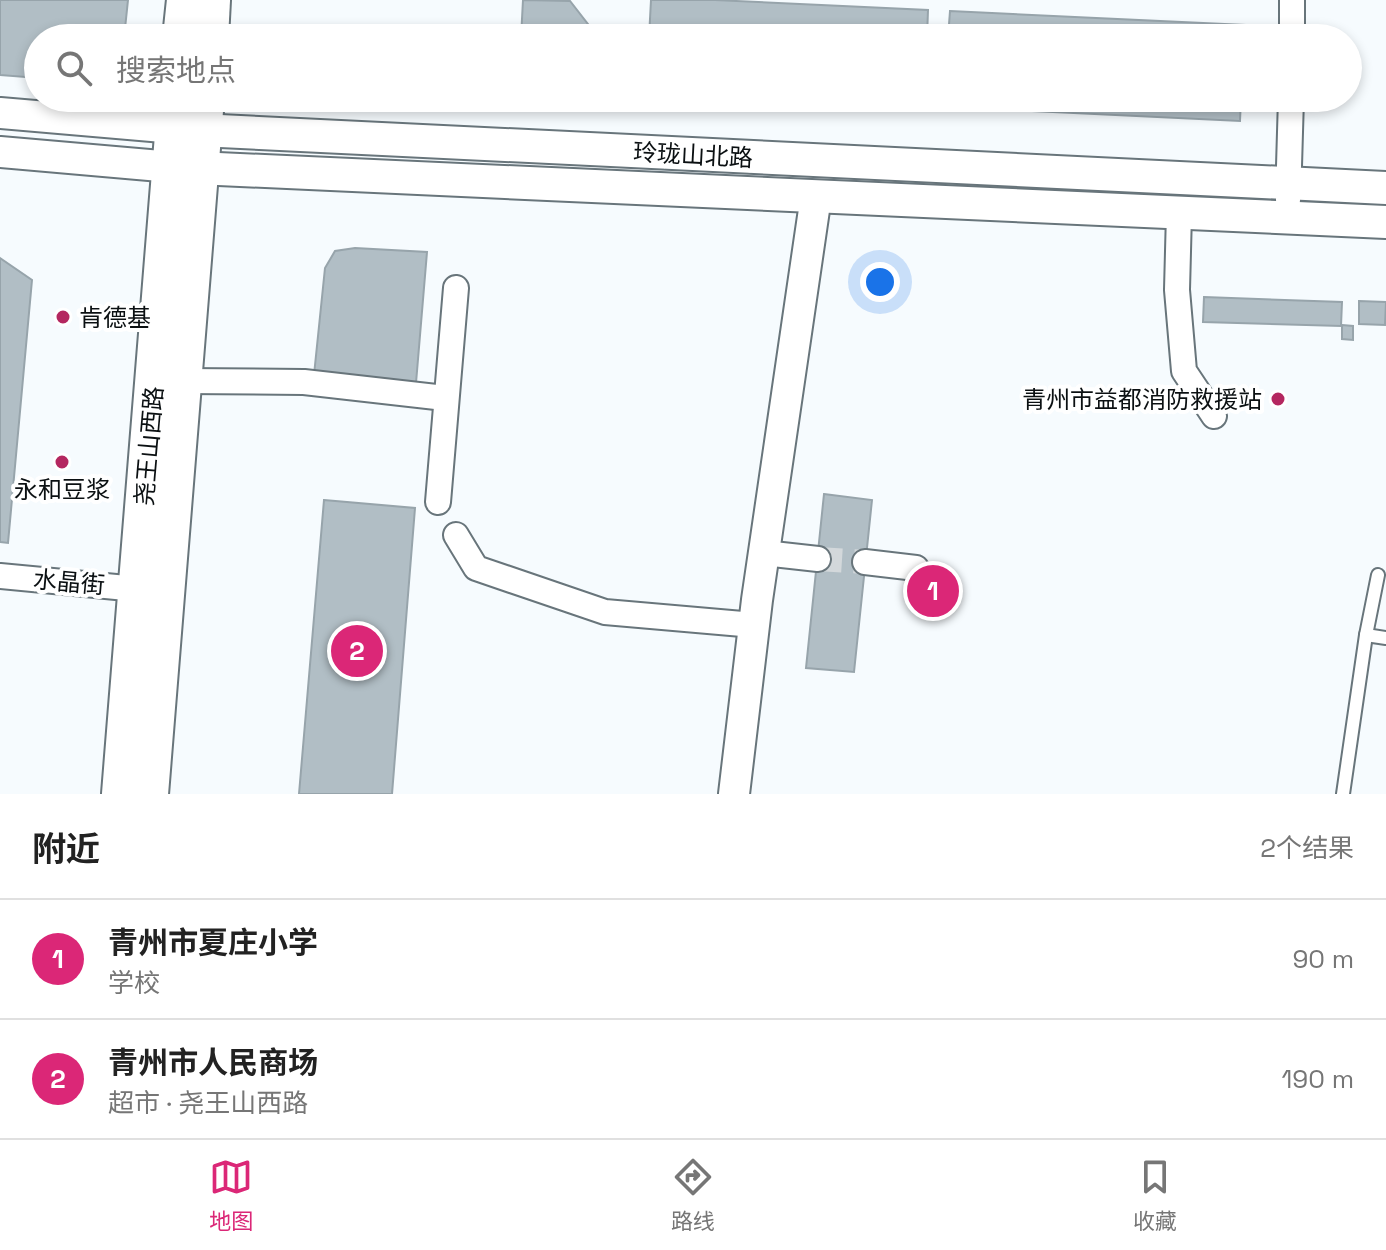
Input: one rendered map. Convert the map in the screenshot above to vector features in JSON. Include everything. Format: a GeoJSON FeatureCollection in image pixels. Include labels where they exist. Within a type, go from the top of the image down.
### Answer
{"type":"FeatureCollection","features":[{"type":"Feature","properties":{"kind":"main road"},"geometry":{"type":"LineString","coordinates":[[182,24],[185,0]]}},
{"type":"Feature","properties":{"kind":"main road"},"geometry":{"type":"LineString","coordinates":[[211,24],[212,0]]}},
{"type":"Feature","properties":{"kind":"main road","name":"玲珑山北路"},"geometry":{"type":"LineString","coordinates":[[190,114],[1386,188]]}},
{"type":"Feature","properties":{"kind":"main road","name":"尧王山西路"},"geometry":{"type":"LineString","coordinates":[[150,794],[183,381],[190,114]]}},
{"type":"Feature","properties":{"kind":"main road","name":"玲珑山北路"},"geometry":{"type":"LineString","coordinates":[[187,168],[1386,222]]}},
{"type":"Feature","properties":{"kind":"main road","name":"尧王山西路"},"geometry":{"type":"LineString","coordinates":[[120,794],[137,589],[187,168]]}},
{"type":"Feature","properties":{"kind":"street"},"geometry":{"type":"LineString","coordinates":[[1292,0],[1292,24]]}},
{"type":"Feature","properties":{"kind":"street"},"geometry":{"type":"LineString","coordinates":[[1288,218],[1291,112]]}},
{"type":"Feature","properties":{"kind":"street","name":"玲珑山北路"},"geometry":{"type":"LineString","coordinates":[[0,113],[190,114]]}},
{"type":"Feature","properties":{"kind":"street","name":"玲珑山北路"},"geometry":{"type":"LineString","coordinates":[[0,152],[187,168]]}},
{"type":"Feature","properties":{"kind":"street"},"geometry":{"type":"LineString","coordinates":[[734,794],[754,625],[816,196]]}},
{"type":"Feature","properties":{"kind":"street"},"geometry":{"type":"LineString","coordinates":[[1179,213],[1177,290],[1184,371],[1214,416]]}},
{"type":"Feature","properties":{"kind":"street"},"geometry":{"type":"LineString","coordinates":[[438,502],[456,288]]}},
{"type":"Feature","properties":{"kind":"street"},"geometry":{"type":"LineString","coordinates":[[183,381],[304,382],[445,398]]}},
{"type":"Feature","properties":{"kind":"street"},"geometry":{"type":"LineString","coordinates":[[456,535],[476,568],[605,612],[754,625]]}},
{"type":"Feature","properties":{"kind":"street"},"geometry":{"type":"LineString","coordinates":[[764,553],[818,559]]}},
{"type":"Feature","properties":{"kind":"street"},"geometry":{"type":"LineString","coordinates":[[865,562],[916,568]]}},
{"type":"Feature","properties":{"kind":"street","name":"水晶街"},"geometry":{"type":"LineString","coordinates":[[0,576],[137,589]]}},
{"type":"Feature","properties":{"kind":"lane"},"geometry":{"type":"LineString","coordinates":[[1343,794],[1378,575]]}},
{"type":"Feature","properties":{"kind":"lane"},"geometry":{"type":"LineString","coordinates":[[1366,635],[1386,638]]}},
{"type":"Feature","properties":{"kind":"building"},"geometry":{"type":"Polygon","coordinates":[[[0,0],[128,0],[125,24],[24,24],[24,77],[0,75],[0,0]]]}},
{"type":"Feature","properties":{"kind":"building"},"geometry":{"type":"Polygon","coordinates":[[[523,0],[570,1],[588,24],[522,24],[523,0]]]}},
{"type":"Feature","properties":{"kind":"building"},"geometry":{"type":"Polygon","coordinates":[[[651,0],[928,10],[928,24],[650,24],[651,0]]]}},
{"type":"Feature","properties":{"kind":"building"},"geometry":{"type":"Polygon","coordinates":[[[950,11],[1224,24],[949,24],[950,11]]]}},
{"type":"Feature","properties":{"kind":"building"},"geometry":{"type":"Polygon","coordinates":[[[1050,112],[1240,112],[1240,121],[1050,112]]]}},
{"type":"Feature","properties":{"kind":"building"},"geometry":{"type":"Polygon","coordinates":[[[355,248],[427,252],[416,383],[314,375],[325,268],[335,251],[355,248]]]}},
{"type":"Feature","properties":{"kind":"building"},"geometry":{"type":"Polygon","coordinates":[[[0,258],[32,280],[8,543],[0,542],[0,258]]]}},
{"type":"Feature","properties":{"kind":"building"},"geometry":{"type":"Polygon","coordinates":[[[1204,297],[1342,302],[1341,326],[1203,322],[1204,297]]]}},
{"type":"Feature","properties":{"kind":"building"},"geometry":{"type":"Polygon","coordinates":[[[1359,301],[1386,302],[1385,325],[1359,324],[1359,301]]]}},
{"type":"Feature","properties":{"kind":"building"},"geometry":{"type":"Polygon","coordinates":[[[1342,325],[1353,326],[1353,340],[1342,339],[1342,325]]]}},
{"type":"Feature","properties":{"kind":"building"},"geometry":{"type":"Polygon","coordinates":[[[824,494],[872,500],[854,672],[806,668],[824,494]]]}},
{"type":"Feature","properties":{"kind":"building"},"geometry":{"type":"Polygon","coordinates":[[[324,500],[415,508],[392,794],[299,794],[324,500]]]}},
{"type":"Feature","properties":{"kind":"tunnel"},"geometry":{"type":"LineString","coordinates":[[818,559],[865,562]]}},
{"type":"Feature","properties":{"kind":"place","name":"肯德基"},"geometry":{"type":"Point","coordinates":[63,317]}},
{"type":"Feature","properties":{"kind":"place","name":"青州市益都消防救援站"},"geometry":{"type":"Point","coordinates":[1278,399]}},
{"type":"Feature","properties":{"kind":"place","name":"永和豆浆"},"geometry":{"type":"Point","coordinates":[62,462]}},
{"type":"Feature","properties":{"kind":"place","name":"青州市夏庄小学"},"geometry":{"type":"Point","coordinates":[933,591]}},
{"type":"Feature","properties":{"kind":"place","name":"青州市人民商场"},"geometry":{"type":"Point","coordinates":[357,651]}}]}
